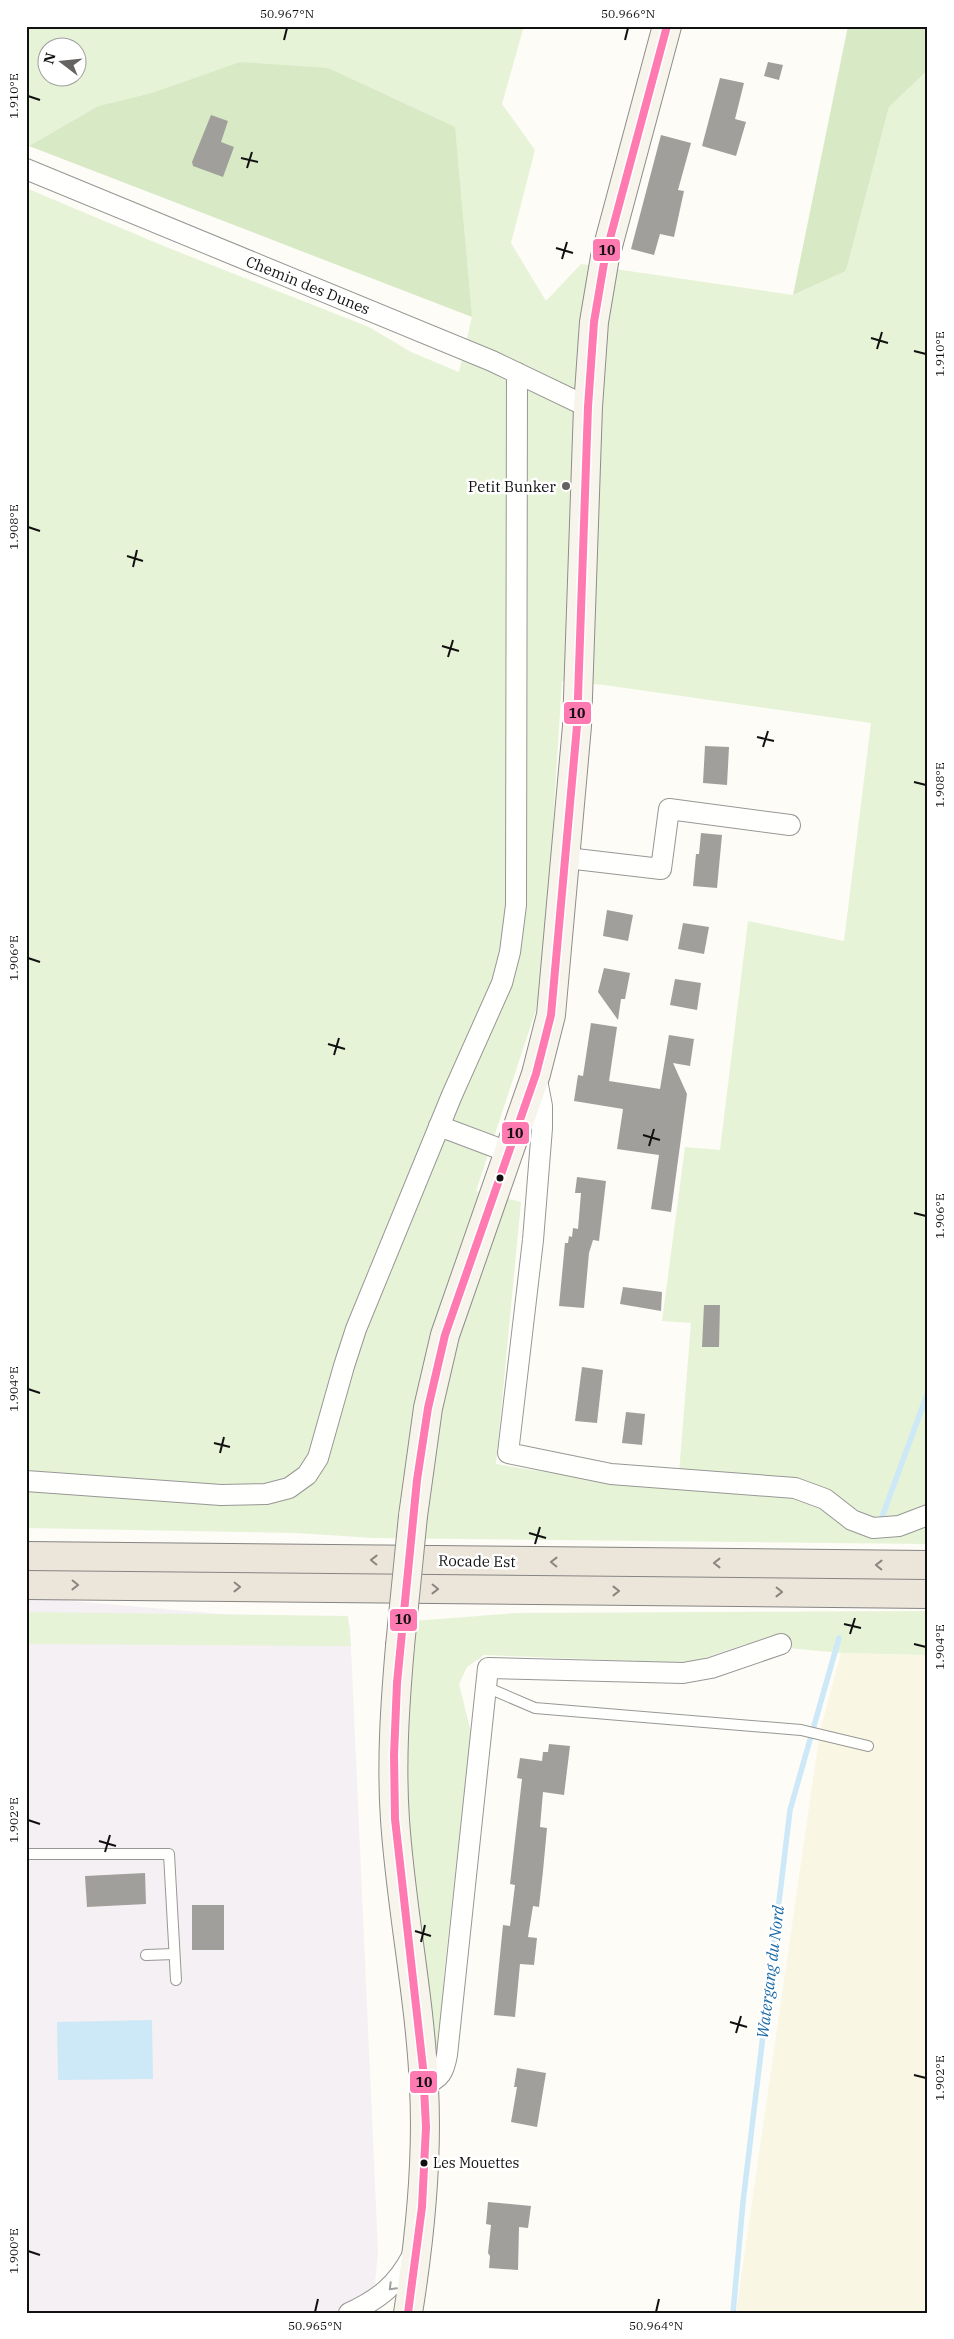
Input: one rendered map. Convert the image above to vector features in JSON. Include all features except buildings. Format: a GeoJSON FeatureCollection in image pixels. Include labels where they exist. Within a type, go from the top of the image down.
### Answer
{"type":"FeatureCollection","features":[{"type":"Feature","properties":{"kind":"highway","name":"Rocade Est"},"geometry":{"type":"LineString","coordinates":[[26,1556],[928,1565]]}},
{"type":"Feature","properties":{"kind":"highway","name":"Rocade Est"},"geometry":{"type":"LineString","coordinates":[[26,1585],[928,1594]]}},
{"type":"Feature","properties":{"kind":"main road"},"geometry":{"type":"LineString","coordinates":[[407,2310],[418,2246],[426,2144],[424,2084],[395,1820],[395,1720],[400,1646],[413,1516],[422,1443],[440,1353],[456,1301],[536,1074],[554,1001],[567,858],[580,672],[588,407],[593,330],[601,275],[667,26]]}},
{"type":"Feature","properties":{"kind":"street","name":"Chemin des Dunes"},"geometry":{"type":"LineString","coordinates":[[26,169],[517,373],[588,407]]}},
{"type":"Feature","properties":{"kind":"street"},"geometry":{"type":"LineString","coordinates":[[26,1481],[239,1495],[279,1491],[289,1488],[308,1475],[323,1446],[344,1366],[356,1329],[439,1126],[502,983],[515,919],[517,373]]}},
{"type":"Feature","properties":{"kind":"street"},"geometry":{"type":"LineString","coordinates":[[567,858],[661,869],[669,809],[790,825]]}},
{"type":"Feature","properties":{"kind":"street"},"geometry":{"type":"LineString","coordinates":[[536,1074],[542,1106],[541,1137],[533,1240],[508,1453],[611,1474],[794,1488],[819,1496],[852,1520],[873,1528],[899,1526],[928,1515]]}},
{"type":"Feature","properties":{"kind":"street"},"geometry":{"type":"LineString","coordinates":[[439,1126],[508,1152]]}},
{"type":"Feature","properties":{"kind":"street"},"geometry":{"type":"LineString","coordinates":[[424,2084],[434,2082],[442,2075],[447,2055],[488,1668],[684,1673],[711,1668],[780,1644]]}},
{"type":"Feature","properties":{"kind":"street"},"geometry":{"type":"LineString","coordinates":[[349,2313],[376,2299],[391,2288],[403,2274],[418,2246]]}},
{"type":"Feature","properties":{"kind":"lane"},"geometry":{"type":"LineString","coordinates":[[486,1687],[534,1708],[801,1730],[868,1746]]}},
{"type":"Feature","properties":{"kind":"lane"},"geometry":{"type":"LineString","coordinates":[[26,1854],[169,1854],[176,1980]]}},
{"type":"Feature","properties":{"kind":"lane"},"geometry":{"type":"LineString","coordinates":[[146,1955],[174,1954]]}},
{"type":"Feature","properties":{"kind":"shaded area"},"geometry":{"type":"Polygon","coordinates":[[[26,1597],[350,1625],[378,2252],[372,2313],[26,2313],[26,1597]]]}},
{"type":"Feature","properties":{"kind":"shaded area"},"geometry":{"type":"Polygon","coordinates":[[[841,1653],[928,1655],[928,2313],[736,2313],[820,1731],[841,1653]]]}},
{"type":"Feature","properties":{"kind":"green space"},"geometry":{"type":"Polygon","coordinates":[[[26,26],[524,26],[502,104],[535,150],[511,243],[546,301],[581,264],[793,295],[846,271],[889,107],[928,70],[928,1544],[374,1538],[296,1533],[26,1528],[26,188],[166,247],[369,327],[411,352],[459,372],[472,317],[155,92],[98,106],[29,146],[26,145],[26,26]],[[562,681],[544,965],[536,1010],[476,1191],[521,1202],[496,1464],[587,1478],[678,1485],[691,1323],[662,1321],[685,1147],[720,1150],[748,921],[844,941],[871,723],[604,685],[562,681]]]}},
{"type":"Feature","properties":{"kind":"green space"},"geometry":{"type":"Polygon","coordinates":[[[848,26],[928,26],[928,70],[889,107],[846,271],[793,295],[848,26]]]}},
{"type":"Feature","properties":{"kind":"green space"},"geometry":{"type":"Polygon","coordinates":[[[240,62],[328,68],[455,127],[472,317],[29,146],[98,106],[155,92],[240,62]]]}},
{"type":"Feature","properties":{"kind":"green space"},"geometry":{"type":"Polygon","coordinates":[[[928,1611],[928,1655],[841,1653],[746,1644],[689,1663],[484,1655],[467,1667],[459,1684],[471,1732],[444,1974],[440,2049],[436,2058],[408,1839],[407,1736],[413,1621],[515,1613],[928,1611]]]}},
{"type":"Feature","properties":{"kind":"green space"},"geometry":{"type":"Polygon","coordinates":[[[26,1612],[348,1616],[351,1646],[26,1644],[26,1612]]]}},
{"type":"Feature","properties":{"kind":"water"},"geometry":{"type":"Polygon","coordinates":[[[152,2020],[153,2079],[58,2080],[57,2022],[152,2020]]]}},
{"type":"Feature","properties":{"kind":"waterway","name":"Watergang du Nord"},"geometry":{"type":"LineString","coordinates":[[882,1517],[928,1392]]}},
{"type":"Feature","properties":{"kind":"waterway","name":"Watergang du Nord"},"geometry":{"type":"LineString","coordinates":[[733,2313],[743,2202],[790,1810],[839,1638]]}},
{"type":"Feature","properties":{"kind":"transit line","name":"10"},"geometry":{"type":"LineString","coordinates":[[408,2313],[422,2207],[426,2127],[423,2068],[395,1819],[394,1755],[397,1683],[417,1480],[428,1408],[445,1335],[536,1074],[551,1015],[577,726],[588,407],[594,322],[605,257],[667,26]]}},
{"type":"Feature","properties":{"kind":"place","name":"Petit Bunker"},"geometry":{"type":"Point","coordinates":[566,486]}},
{"type":"Feature","properties":{"kind":"place","name":"Les Mouettes"},"geometry":{"type":"Point","coordinates":[424,2163]}}]}
